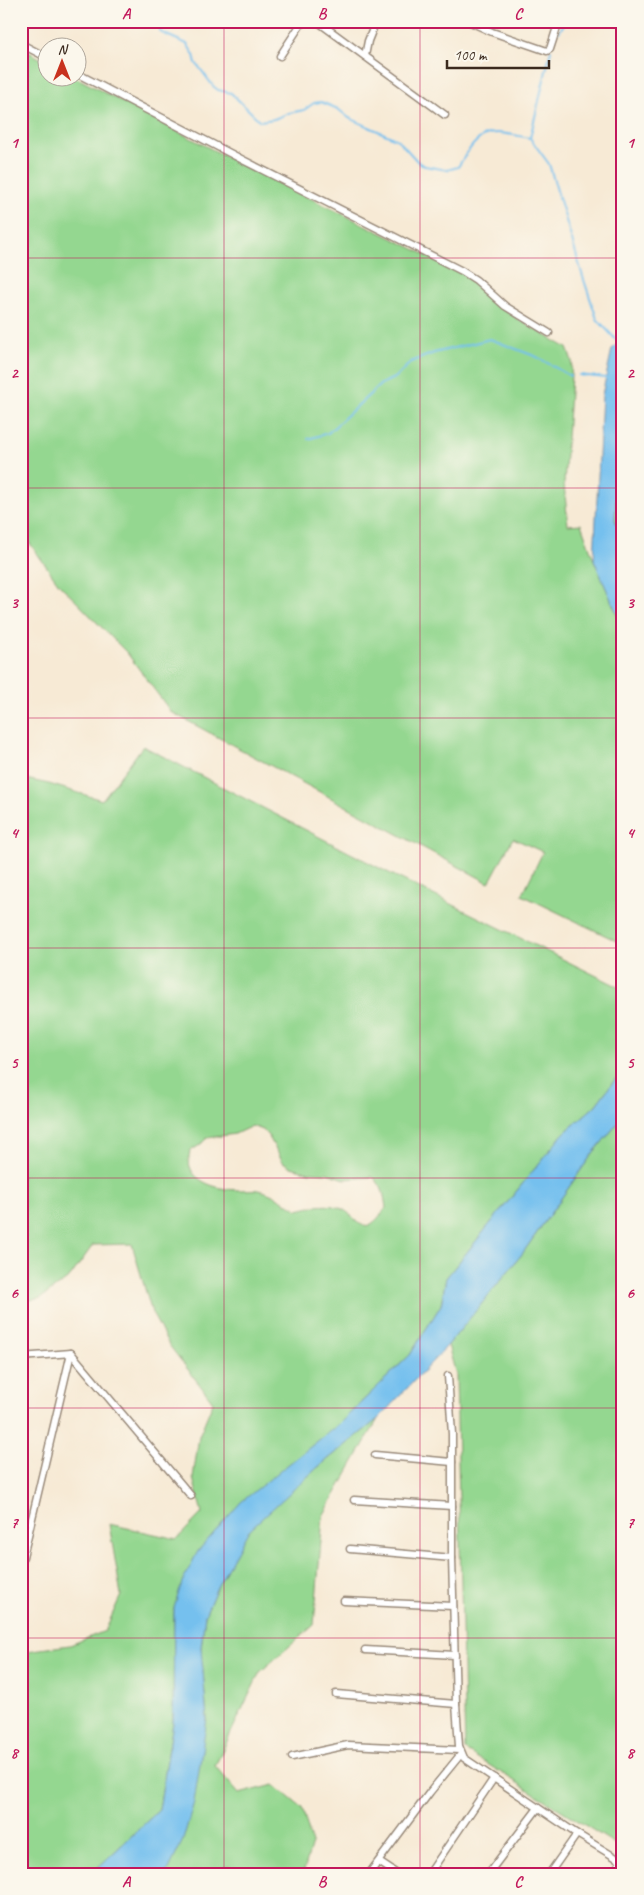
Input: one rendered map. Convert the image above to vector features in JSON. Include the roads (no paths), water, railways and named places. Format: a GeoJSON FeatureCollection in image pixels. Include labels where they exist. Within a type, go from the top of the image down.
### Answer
{"type":"FeatureCollection","features":[{"type":"Feature","properties":{"kind":"street"},"geometry":{"type":"LineString","coordinates":[[280,56],[303,21]]}},
{"type":"Feature","properties":{"kind":"street"},"geometry":{"type":"LineString","coordinates":[[317,21],[445,115]]}},
{"type":"Feature","properties":{"kind":"street"},"geometry":{"type":"LineString","coordinates":[[364,56],[376,21]]}},
{"type":"Feature","properties":{"kind":"street"},"geometry":{"type":"LineString","coordinates":[[468,21],[492,32],[547,51],[550,49],[559,21]]}},
{"type":"Feature","properties":{"kind":"street"},"geometry":{"type":"LineString","coordinates":[[21,44],[38,53]]}},
{"type":"Feature","properties":{"kind":"street"},"geometry":{"type":"LineString","coordinates":[[88,79],[243,160],[462,270],[505,306],[549,333]]}},
{"type":"Feature","properties":{"kind":"street"},"geometry":{"type":"LineString","coordinates":[[21,1357],[71,1353]]}},
{"type":"Feature","properties":{"kind":"street"},"geometry":{"type":"LineString","coordinates":[[71,1353],[191,1496]]}},
{"type":"Feature","properties":{"kind":"street"},"geometry":{"type":"LineString","coordinates":[[21,1565],[71,1353]]}},
{"type":"Feature","properties":{"kind":"street"},"geometry":{"type":"LineString","coordinates":[[369,1874],[460,1752],[456,1704],[453,1606],[452,1422],[448,1376]]}},
{"type":"Feature","properties":{"kind":"street"},"geometry":{"type":"LineString","coordinates":[[375,1455],[452,1462]]}},
{"type":"Feature","properties":{"kind":"street"},"geometry":{"type":"LineString","coordinates":[[354,1500],[452,1506]]}},
{"type":"Feature","properties":{"kind":"street"},"geometry":{"type":"LineString","coordinates":[[350,1549],[452,1558]]}},
{"type":"Feature","properties":{"kind":"street"},"geometry":{"type":"LineString","coordinates":[[344,1601],[453,1606]]}},
{"type":"Feature","properties":{"kind":"street"},"geometry":{"type":"LineString","coordinates":[[365,1650],[455,1655]]}},
{"type":"Feature","properties":{"kind":"street"},"geometry":{"type":"LineString","coordinates":[[336,1694],[456,1704]]}},
{"type":"Feature","properties":{"kind":"street"},"geometry":{"type":"LineString","coordinates":[[292,1757],[348,1745],[460,1752],[538,1808],[622,1862],[612,1874]]}},
{"type":"Feature","properties":{"kind":"street"},"geometry":{"type":"LineString","coordinates":[[429,1874],[494,1778]]}},
{"type":"Feature","properties":{"kind":"street"},"geometry":{"type":"LineString","coordinates":[[488,1874],[538,1808]]}},
{"type":"Feature","properties":{"kind":"street"},"geometry":{"type":"LineString","coordinates":[[549,1874],[578,1834]]}},
{"type":"Feature","properties":{"kind":"street"},"geometry":{"type":"LineString","coordinates":[[379,1862],[398,1874]]}},
{"type":"Feature","properties":{"kind":"water"},"geometry":{"type":"Polygon","coordinates":[[[623,338],[623,406],[619,426],[615,520],[623,545],[623,628],[594,560],[602,395],[612,349],[623,338]]]}},
{"type":"Feature","properties":{"kind":"water"},"geometry":{"type":"Polygon","coordinates":[[[623,1069],[623,1117],[593,1153],[522,1254],[448,1345],[378,1419],[317,1468],[249,1530],[217,1587],[205,1615],[201,1647],[207,1719],[194,1802],[183,1840],[169,1869],[164,1874],[91,1874],[159,1810],[173,1723],[174,1608],[182,1582],[198,1551],[241,1502],[339,1424],[410,1355],[441,1305],[446,1278],[563,1134],[595,1106],[623,1069]]]}},
{"type":"Feature","properties":{"kind":"waterway"},"geometry":{"type":"LineString","coordinates":[[159,21],[162,33],[187,44],[194,55],[196,63],[213,86],[218,90],[231,93],[260,121],[304,110],[314,103],[321,102],[338,109],[349,118],[398,140],[419,163],[447,170],[458,167],[473,145],[486,135],[503,133],[530,138],[549,164],[597,319],[619,343]]}},
{"type":"Feature","properties":{"kind":"waterway"},"geometry":{"type":"LineString","coordinates":[[559,32],[566,21]]}},
{"type":"Feature","properties":{"kind":"waterway"},"geometry":{"type":"LineString","coordinates":[[530,138],[551,50]]}},
{"type":"Feature","properties":{"kind":"waterway"},"geometry":{"type":"LineString","coordinates":[[308,439],[328,433],[381,384],[396,377],[411,362],[434,353],[490,339],[537,357],[570,376]]}},
{"type":"Feature","properties":{"kind":"waterway"},"geometry":{"type":"LineString","coordinates":[[579,375],[606,378]]}}]}
